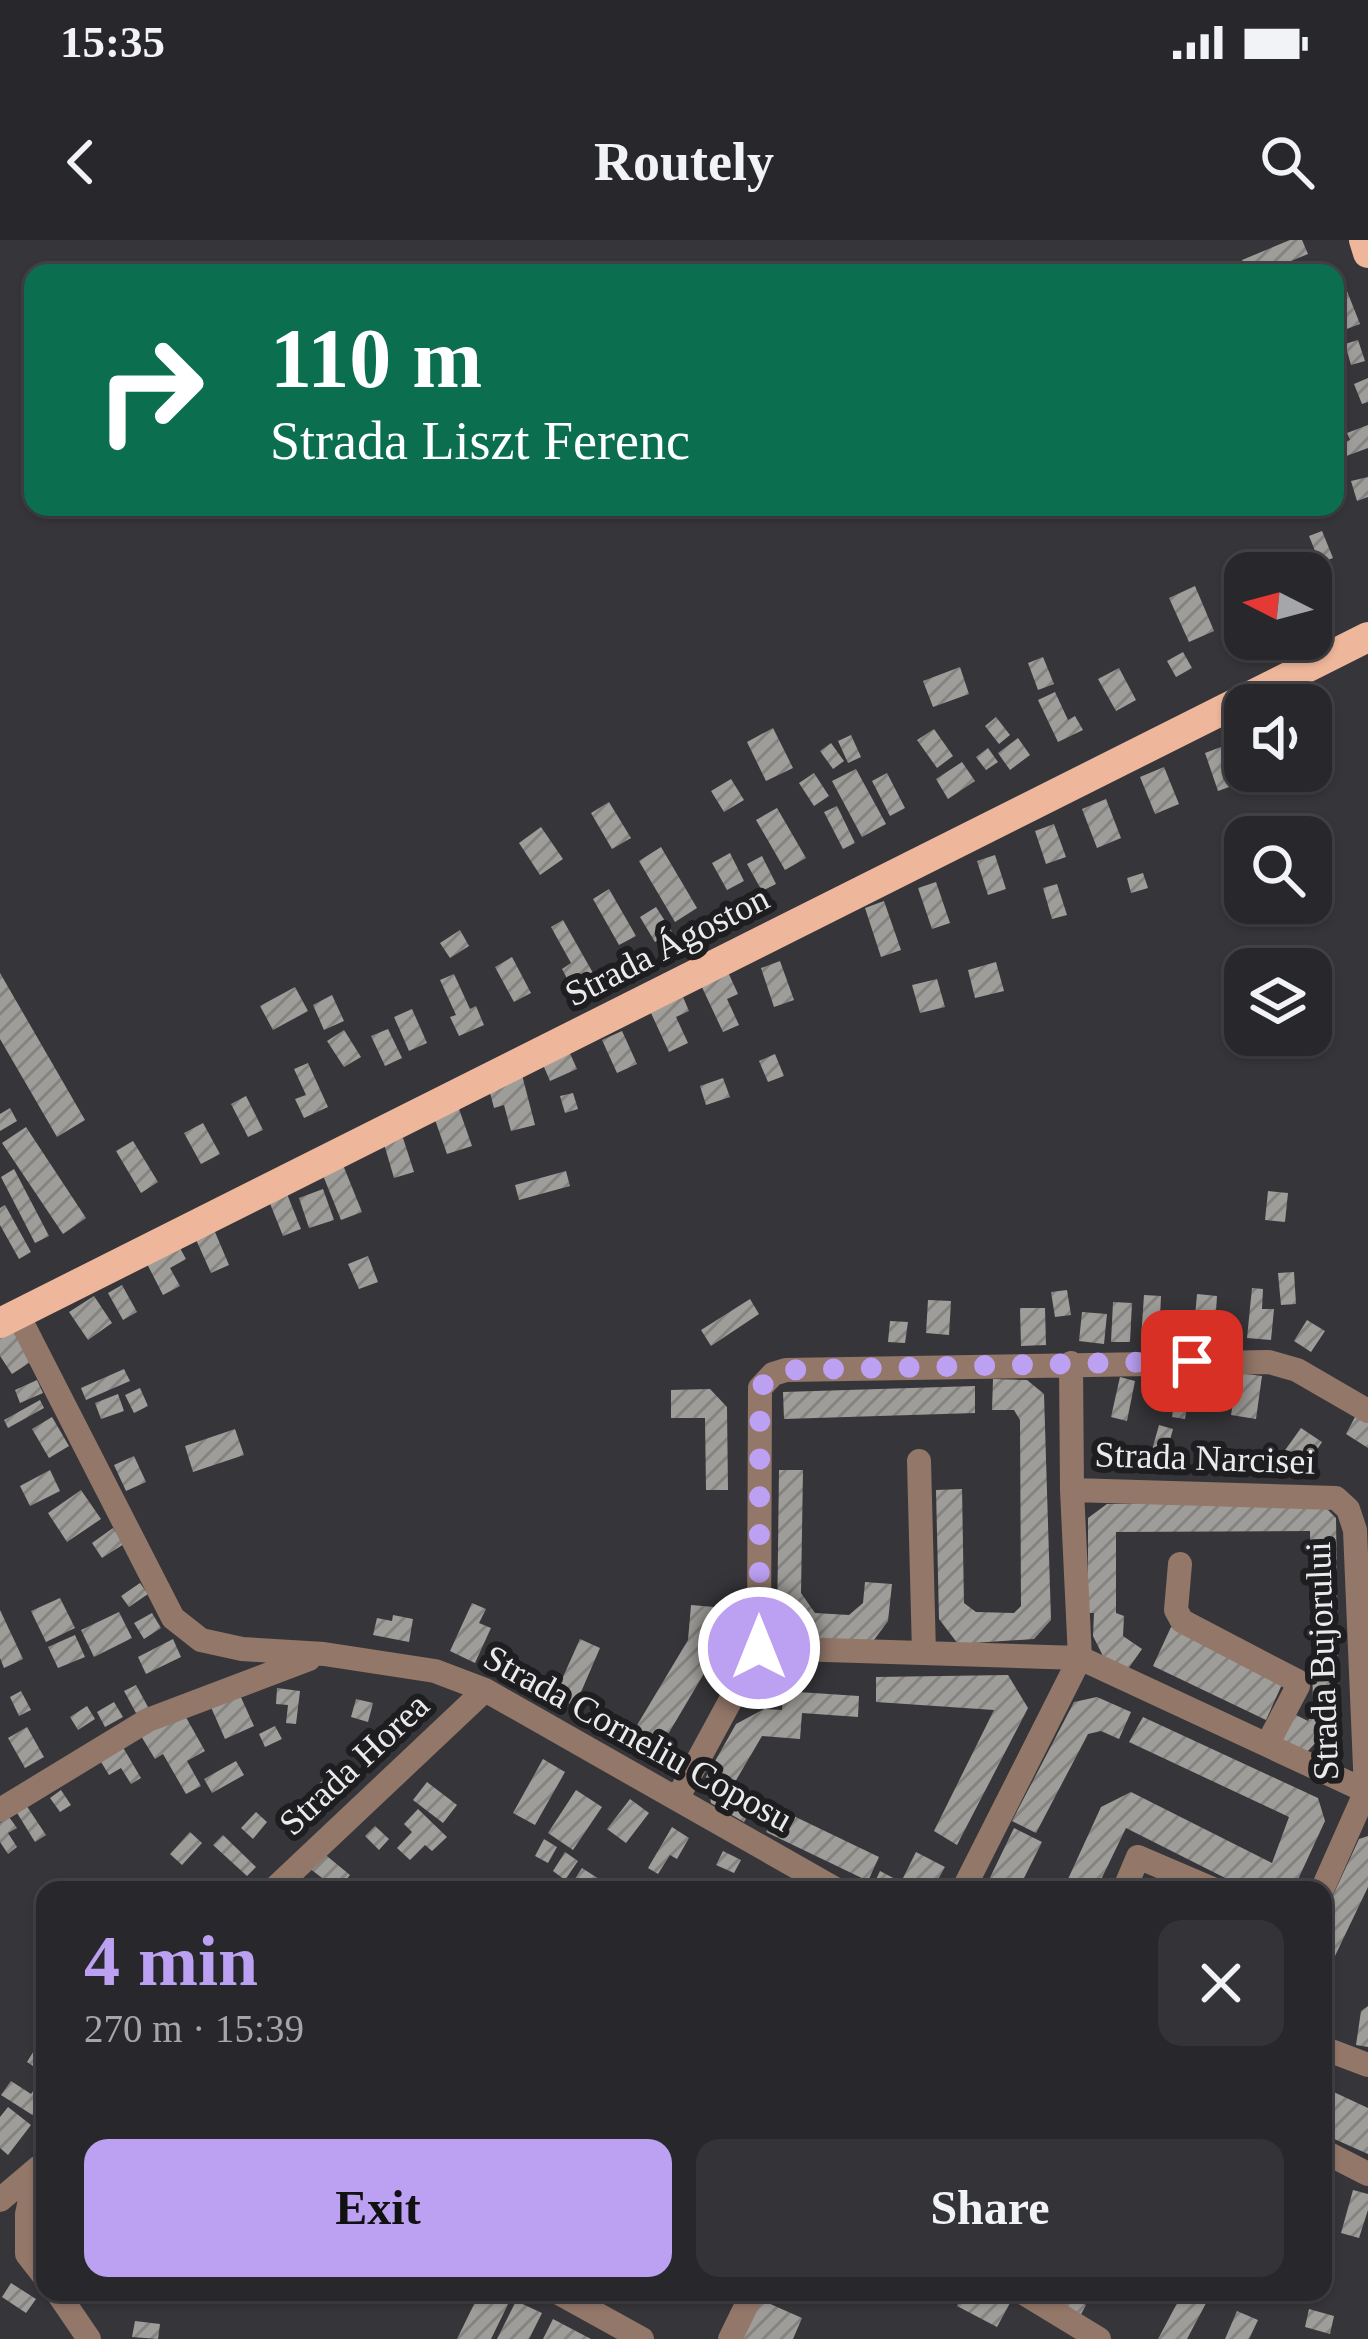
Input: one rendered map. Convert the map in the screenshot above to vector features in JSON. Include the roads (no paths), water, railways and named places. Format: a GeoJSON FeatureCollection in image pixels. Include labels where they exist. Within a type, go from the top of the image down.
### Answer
{"type":"FeatureCollection","features":[{"type":"Feature","properties":{"kind":"main road"},"geometry":{"type":"LineString","coordinates":[[1364,240],[1368,253]]}},
{"type":"Feature","properties":{"kind":"main road","name":"Strada Ágoston"},"geometry":{"type":"LineString","coordinates":[[9,1319],[1368,637]]}},
{"type":"Feature","properties":{"kind":"street","name":"Strada Corneliu Coposu"},"geometry":{"type":"LineString","coordinates":[[9,1319],[173,1618],[201,1640],[435,1671],[484,1690],[822,1881]]}},
{"type":"Feature","properties":{"kind":"street"},"geometry":{"type":"LineString","coordinates":[[678,1797],[759,1648],[760,1388],[773,1374],[1072,1363],[1269,1362],[1297,1370],[1368,1411]]}},
{"type":"Feature","properties":{"kind":"street"},"geometry":{"type":"LineString","coordinates":[[968,1881],[1080,1658],[1072,1363]]}},
{"type":"Feature","properties":{"kind":"street"},"geometry":{"type":"LineString","coordinates":[[919,1461],[924,1653]]}},
{"type":"Feature","properties":{"kind":"street","name":"Strada Narcisei"},"geometry":{"type":"LineString","coordinates":[[1072,1490],[1336,1498]]}},
{"type":"Feature","properties":{"kind":"street","name":"Strada Bujorului"},"geometry":{"type":"LineString","coordinates":[[1326,1881],[1367,1792],[1355,1530],[1348,1509],[1336,1498]]}},
{"type":"Feature","properties":{"kind":"street"},"geometry":{"type":"LineString","coordinates":[[1180,1564],[1176,1610],[1182,1621],[1297,1681],[1267,1745]]}},
{"type":"Feature","properties":{"kind":"street"},"geometry":{"type":"LineString","coordinates":[[759,1648],[1080,1658],[1367,1792]]}},
{"type":"Feature","properties":{"kind":"street"},"geometry":{"type":"LineString","coordinates":[[0,1810],[148,1720],[323,1654]]}},
{"type":"Feature","properties":{"kind":"street","name":"Strada Horea"},"geometry":{"type":"LineString","coordinates":[[282,1881],[484,1690]]}},
{"type":"Feature","properties":{"kind":"street"},"geometry":{"type":"LineString","coordinates":[[1128,1881],[1138,1857],[1194,1881]]}},
{"type":"Feature","properties":{"kind":"street"},"geometry":{"type":"LineString","coordinates":[[1332,2051],[1368,2065]]}},
{"type":"Feature","properties":{"kind":"street"},"geometry":{"type":"LineString","coordinates":[[1332,2156],[1368,2174]]}},
{"type":"Feature","properties":{"kind":"street"},"geometry":{"type":"LineString","coordinates":[[0,2200],[36,2168]]}},
{"type":"Feature","properties":{"kind":"street"},"geometry":{"type":"LineString","coordinates":[[27,2254],[27,2214],[36,2180]]}},
{"type":"Feature","properties":{"kind":"street"},"geometry":{"type":"LineString","coordinates":[[0,2243],[27,2254],[36,2266]]}},
{"type":"Feature","properties":{"kind":"street"},"geometry":{"type":"LineString","coordinates":[[63,2301],[89,2339]]}},
{"type":"Feature","properties":{"kind":"street"},"geometry":{"type":"LineString","coordinates":[[573,2301],[642,2339]]}},
{"type":"Feature","properties":{"kind":"street"},"geometry":{"type":"LineString","coordinates":[[730,2339],[749,2301]]}},
{"type":"Feature","properties":{"kind":"street"},"geometry":{"type":"LineString","coordinates":[[1037,2301],[1099,2339]]}}]}
